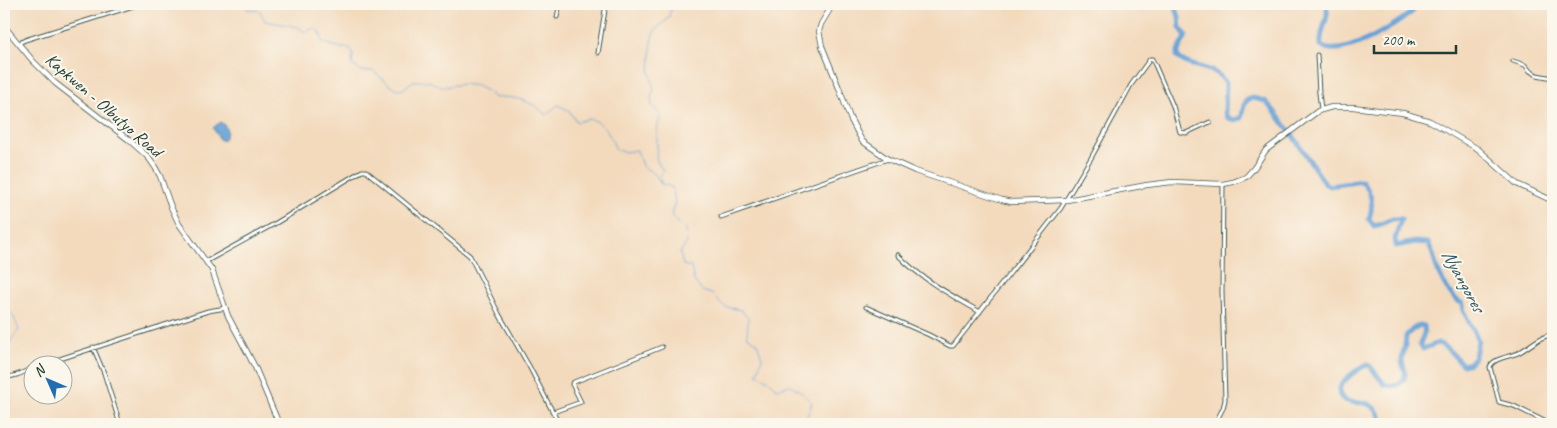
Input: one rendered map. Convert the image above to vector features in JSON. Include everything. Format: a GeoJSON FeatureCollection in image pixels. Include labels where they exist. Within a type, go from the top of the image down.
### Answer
{"type":"FeatureCollection","features":[{"type":"Feature","properties":{"kind":"street"},"geometry":{"type":"LineString","coordinates":[[557,17],[560,4]]}},
{"type":"Feature","properties":{"kind":"street"},"geometry":{"type":"LineString","coordinates":[[598,53],[606,4]]}},
{"type":"Feature","properties":{"kind":"street"},"geometry":{"type":"LineString","coordinates":[[833,4],[820,24],[819,31],[822,46],[859,136],[868,146],[888,159],[926,175],[1007,201],[1067,200],[1133,187],[1172,182],[1223,184],[1246,177],[1264,152],[1321,109],[1332,107],[1352,107],[1403,113],[1430,121],[1478,149],[1517,184],[1553,201]]}},
{"type":"Feature","properties":{"kind":"street"},"geometry":{"type":"LineString","coordinates":[[18,43],[133,6]]}},
{"type":"Feature","properties":{"kind":"street","name":"Kapkwen - Olbutyo Road"},"geometry":{"type":"LineString","coordinates":[[4,26],[55,83],[148,157],[160,176],[179,224],[207,262],[216,278],[234,328],[255,367],[279,424]]}},
{"type":"Feature","properties":{"kind":"street"},"geometry":{"type":"LineString","coordinates":[[1317,55],[1318,93],[1321,109]]}},
{"type":"Feature","properties":{"kind":"street"},"geometry":{"type":"LineString","coordinates":[[866,308],[951,347],[954,345],[1067,200],[1131,85],[1150,59],[1153,61],[1173,106],[1180,132],[1186,133],[1210,122]]}},
{"type":"Feature","properties":{"kind":"street"},"geometry":{"type":"LineString","coordinates":[[1513,62],[1525,65],[1537,75],[1553,78]]}},
{"type":"Feature","properties":{"kind":"street"},"geometry":{"type":"LineString","coordinates":[[721,217],[888,159]]}},
{"type":"Feature","properties":{"kind":"street"},"geometry":{"type":"LineString","coordinates":[[207,262],[364,170],[472,259],[499,314],[525,357],[559,424]]}},
{"type":"Feature","properties":{"kind":"street"},"geometry":{"type":"LineString","coordinates":[[1214,424],[1223,408],[1225,400],[1222,292],[1223,184]]}},
{"type":"Feature","properties":{"kind":"street"},"geometry":{"type":"LineString","coordinates":[[898,255],[928,281],[980,312]]}},
{"type":"Feature","properties":{"kind":"street"},"geometry":{"type":"LineString","coordinates":[[67,356],[208,311],[226,308]]}},
{"type":"Feature","properties":{"kind":"street"},"geometry":{"type":"LineString","coordinates":[[1550,424],[1516,407],[1499,402],[1490,367],[1493,362],[1520,352],[1543,336],[1553,335]]}},
{"type":"Feature","properties":{"kind":"street"},"geometry":{"type":"LineString","coordinates":[[93,347],[104,373],[120,424]]}},
{"type":"Feature","properties":{"kind":"street"},"geometry":{"type":"LineString","coordinates":[[553,412],[581,402],[572,384],[574,382],[662,347]]}},
{"type":"Feature","properties":{"kind":"street"},"geometry":{"type":"LineString","coordinates":[[4,376],[10,377],[22,372]]}},
{"type":"Feature","properties":{"kind":"water"},"geometry":{"type":"Polygon","coordinates":[[[221,122],[227,131],[223,140],[220,140],[213,128],[221,122]]]}},
{"type":"Feature","properties":{"kind":"waterway"},"geometry":{"type":"LineString","coordinates":[[247,4],[247,9],[260,11],[265,21],[298,27],[305,32],[315,28],[321,34],[322,42],[341,48],[350,48],[353,54],[352,65],[362,71],[373,71],[391,86],[402,90],[413,81],[428,81],[443,87],[463,84],[477,86],[489,92],[494,98],[508,97],[522,100],[535,106],[546,115],[558,105],[568,110],[577,122],[589,119],[599,123],[607,131],[616,150],[626,152],[637,150],[642,166],[655,174],[661,184],[672,187],[675,202],[671,215],[678,224],[686,229],[687,243],[680,253],[683,265],[691,267],[694,281],[702,291],[712,294],[725,307],[741,310],[748,318],[747,336],[757,342],[762,358],[757,374],[769,380],[777,389],[790,385],[800,391],[812,403],[807,417],[816,424]]}},
{"type":"Feature","properties":{"kind":"waterway"},"geometry":{"type":"LineString","coordinates":[[661,183],[660,176],[663,170],[656,157],[657,131],[661,115],[652,106],[651,97],[654,89],[650,73],[652,38],[656,29],[669,18],[670,11],[675,7],[672,4]]}},
{"type":"Feature","properties":{"kind":"waterway","name":"Nyangores"},"geometry":{"type":"LineString","coordinates":[[1175,4],[1180,28],[1186,35],[1177,56],[1189,64],[1216,73],[1224,80],[1226,83],[1225,112],[1227,117],[1233,120],[1241,118],[1247,100],[1253,98],[1265,101],[1296,140],[1325,184],[1330,186],[1362,181],[1370,194],[1372,204],[1369,219],[1374,226],[1397,218],[1401,219],[1395,239],[1396,246],[1415,242],[1428,243],[1444,284],[1453,296],[1463,304],[1464,312],[1478,340],[1475,356],[1470,363],[1463,365],[1449,350],[1438,343],[1423,349],[1420,345],[1424,326],[1420,325],[1406,336],[1402,360],[1405,376],[1404,380],[1399,384],[1392,386],[1384,384],[1370,366],[1367,365],[1357,370],[1342,384],[1340,394],[1343,399],[1372,406],[1380,415],[1382,424]]}},
{"type":"Feature","properties":{"kind":"waterway","name":"Nyangores"},"geometry":{"type":"LineString","coordinates":[[1326,4],[1327,14],[1321,46],[1330,49],[1355,45],[1382,32],[1413,11],[1414,4]]}},
{"type":"Feature","properties":{"kind":"waterway"},"geometry":{"type":"LineString","coordinates":[[4,308],[13,315],[19,330],[6,347],[4,358]]}},
{"type":"Feature","properties":{"kind":"waterway"},"geometry":{"type":"LineString","coordinates":[[4,384],[11,400],[6,412],[10,424]]}}]}
